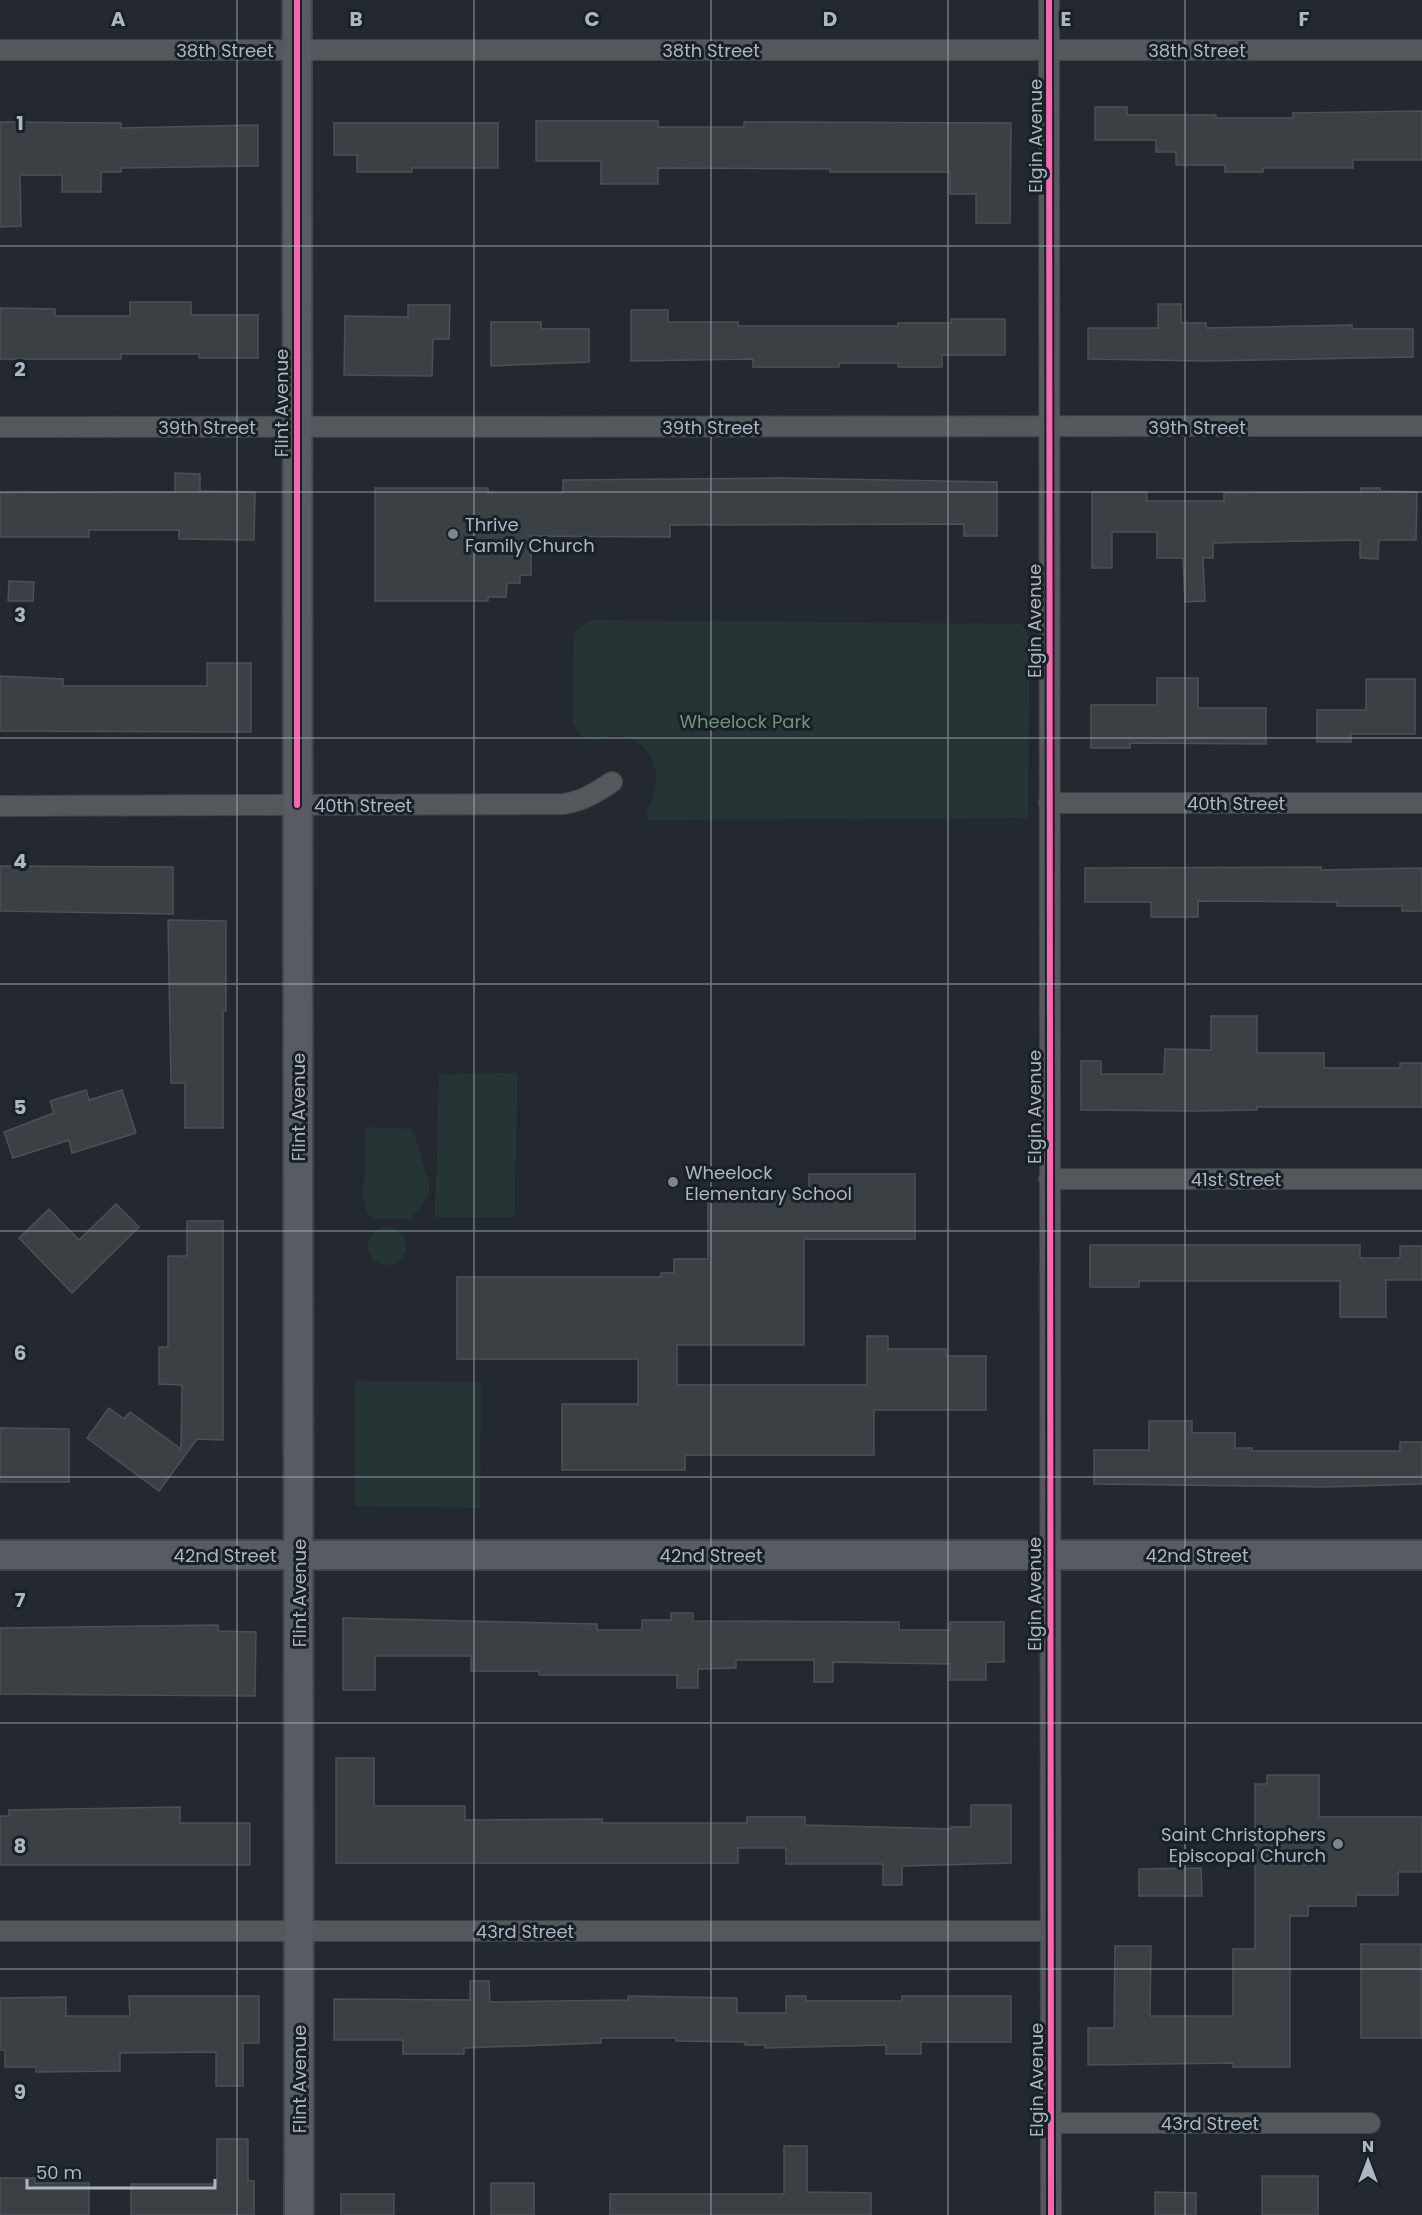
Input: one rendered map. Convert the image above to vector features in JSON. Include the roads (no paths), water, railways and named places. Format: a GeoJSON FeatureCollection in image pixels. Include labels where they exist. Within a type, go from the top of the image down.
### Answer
{"type":"FeatureCollection","features":[{"type":"Feature","properties":{"kind":"street","name":"Flint Avenue"},"geometry":{"type":"LineString","coordinates":[[297,0],[299,2215]]}},
{"type":"Feature","properties":{"kind":"street","name":"Elgin Avenue"},"geometry":{"type":"LineString","coordinates":[[1049,0],[1051,2215]]}},
{"type":"Feature","properties":{"kind":"street","name":"38th Street"},"geometry":{"type":"LineString","coordinates":[[0,50],[1422,50]]}},
{"type":"Feature","properties":{"kind":"street","name":"39th Street"},"geometry":{"type":"LineString","coordinates":[[0,427],[1422,426]]}},
{"type":"Feature","properties":{"kind":"street","name":"40th Street"},"geometry":{"type":"LineString","coordinates":[[0,806],[564,804],[577,802],[594,795],[612,782]]}},
{"type":"Feature","properties":{"kind":"street","name":"40th Street"},"geometry":{"type":"LineString","coordinates":[[1049,803],[1422,803]]}},
{"type":"Feature","properties":{"kind":"street","name":"41st Street"},"geometry":{"type":"LineString","coordinates":[[1049,1179],[1422,1179]]}},
{"type":"Feature","properties":{"kind":"street","name":"42nd Street"},"geometry":{"type":"LineString","coordinates":[[0,1555],[1422,1555]]}},
{"type":"Feature","properties":{"kind":"street","name":"43rd Street"},"geometry":{"type":"LineString","coordinates":[[0,1931],[1050,1931]]}},
{"type":"Feature","properties":{"kind":"street","name":"43rd Street"},"geometry":{"type":"LineString","coordinates":[[1051,2122],[1370,2122]]}},
{"type":"Feature","properties":{"kind":"place","name":"Thrive Family Church"},"geometry":{"type":"Point","coordinates":[453,534]}},
{"type":"Feature","properties":{"kind":"place","name":"Wheelock Elementary School"},"geometry":{"type":"Point","coordinates":[673,1182]}},
{"type":"Feature","properties":{"kind":"place","name":"Saint Christophers Episcopal Church"},"geometry":{"type":"Point","coordinates":[1338,1844]}},
{"type":"Feature","properties":{"kind":"park label","name":"Wheelock Park"},"geometry":{"type":"Point","coordinates":[745,721]}}]}
